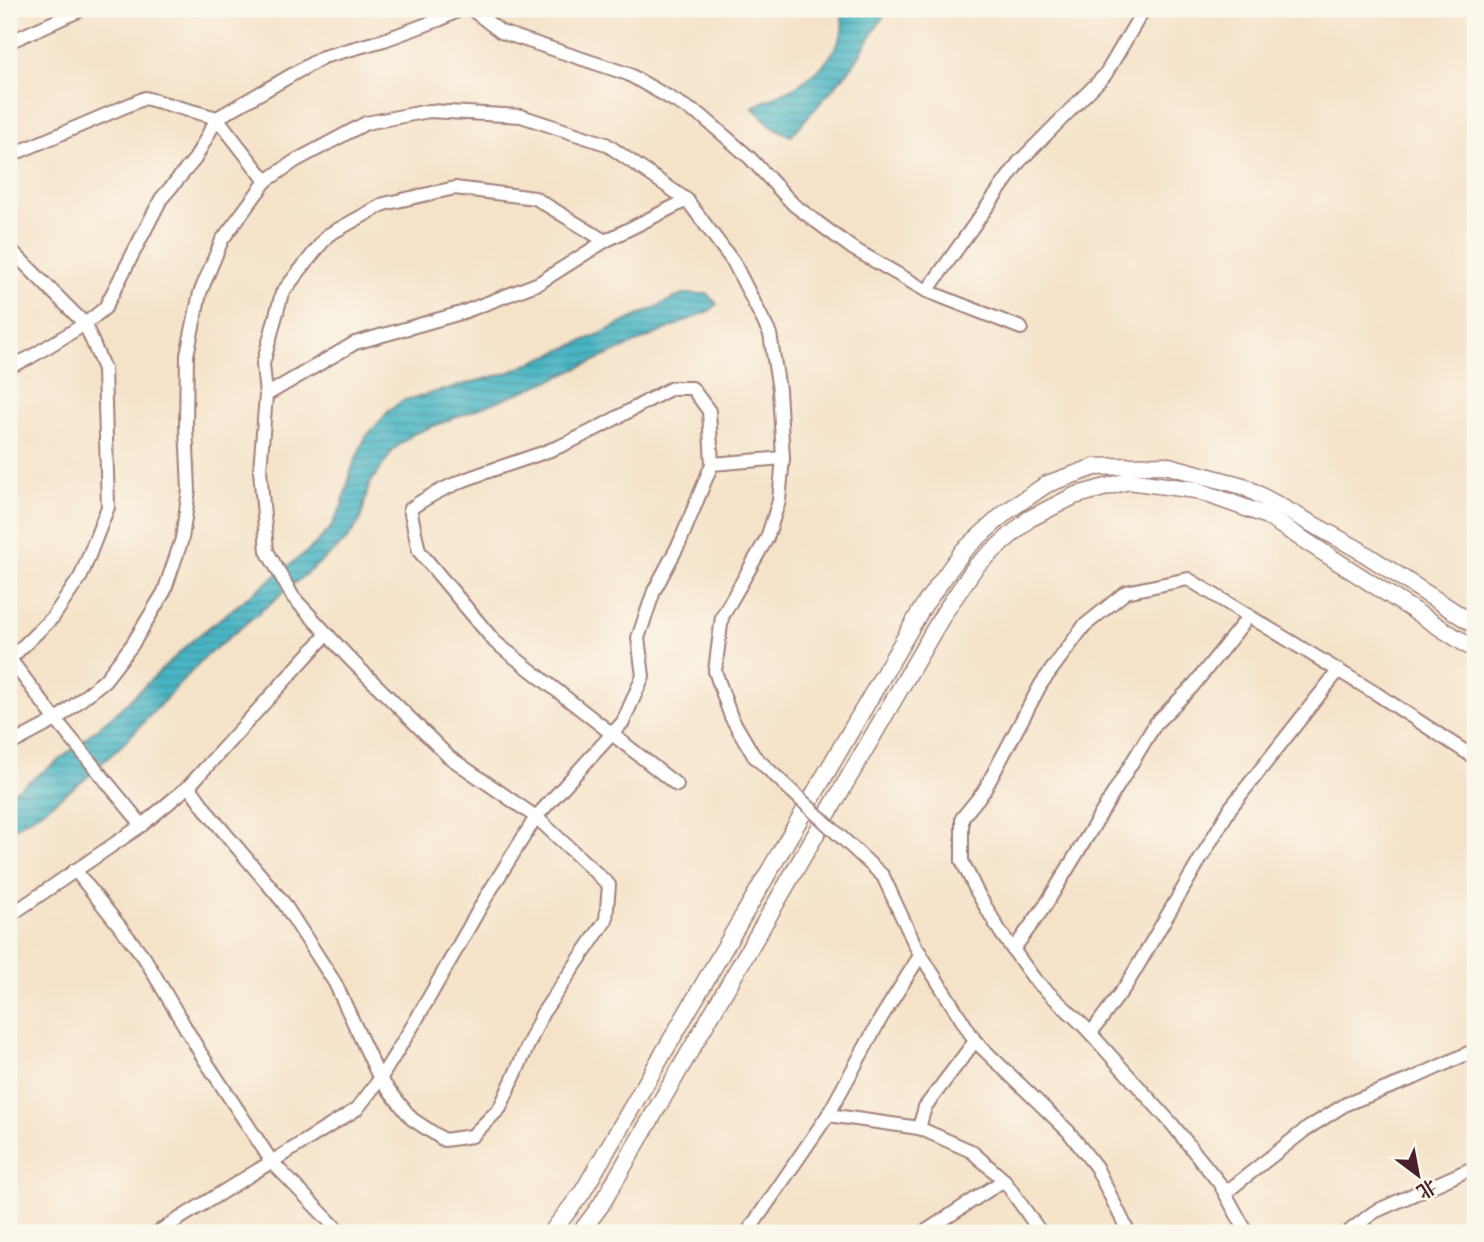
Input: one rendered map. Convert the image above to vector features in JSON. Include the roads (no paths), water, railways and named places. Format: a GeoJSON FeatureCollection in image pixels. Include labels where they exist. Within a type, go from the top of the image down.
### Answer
{"type":"FeatureCollection","features":[{"type":"Feature","properties":{"kind":"street"},"geometry":{"type":"LineString","coordinates":[[9,43],[83,9]]}},
{"type":"Feature","properties":{"kind":"street"},"geometry":{"type":"LineString","coordinates":[[9,367],[85,324],[105,308],[161,199],[195,159],[217,118],[323,57],[384,40],[461,9]]}},
{"type":"Feature","properties":{"kind":"street"},"geometry":{"type":"LineString","coordinates":[[471,9],[501,32],[628,74],[703,117],[750,158],[794,205],[852,248],[927,290],[1021,328]]}},
{"type":"Feature","properties":{"kind":"street"},"geometry":{"type":"LineString","coordinates":[[927,290],[1019,162],[1105,75],[1144,9]]}},
{"type":"Feature","properties":{"kind":"street"},"geometry":{"type":"LineString","coordinates":[[9,156],[145,99],[217,118],[266,181]]}},
{"type":"Feature","properties":{"kind":"street"},"geometry":{"type":"LineString","coordinates":[[9,745],[56,720],[105,680],[132,645],[164,592],[182,539],[188,490],[187,355],[200,293],[222,240],[266,181],[295,161],[366,123],[429,111],[521,116],[607,144],[687,200],[734,263],[770,334],[779,390],[783,458],[779,501],[767,538],[722,617],[715,671],[731,717],[754,756],[883,876],[921,954],[975,1041],[1068,1131],[1096,1167],[1129,1233]]}},
{"type":"Feature","properties":{"kind":"street"},"geometry":{"type":"LineString","coordinates":[[189,786],[283,902],[335,983],[380,1079],[412,1119],[443,1140],[472,1136],[500,1108],[542,1014],[606,920],[609,885],[536,817],[449,757],[293,597],[267,551],[260,470],[265,395],[263,364],[282,293],[328,235],[384,204],[455,188],[535,198],[605,241]]}},
{"type":"Feature","properties":{"kind":"street"},"geometry":{"type":"LineString","coordinates":[[265,395],[355,343],[461,313],[539,283],[605,241],[687,200]]}},
{"type":"Feature","properties":{"kind":"street"},"geometry":{"type":"LineString","coordinates":[[9,248],[85,324],[104,369],[108,507],[81,576],[53,617],[10,659],[142,825]]}},
{"type":"Feature","properties":{"kind":"street"},"geometry":{"type":"LineString","coordinates":[[161,1230],[357,1109],[380,1079],[536,817],[613,733],[623,722],[643,676],[638,638],[654,591],[680,542],[712,464],[709,411],[692,388],[672,387],[559,446],[476,475],[428,496],[410,509],[419,551],[495,642],[613,733],[677,785]]}},
{"type":"Feature","properties":{"kind":"street"},"geometry":{"type":"LineString","coordinates":[[712,464],[783,458]]}},
{"type":"Feature","properties":{"kind":"street"},"geometry":{"type":"LineString","coordinates":[[551,1233],[582,1193],[924,605],[963,551],[1006,512],[1047,484],[1095,467],[1165,465],[1243,485],[1356,548],[1475,625]]}},
{"type":"Feature","properties":{"kind":"street"},"geometry":{"type":"LineString","coordinates":[[580,1233],[601,1205],[944,613],[976,566],[1029,519],[1074,496],[1128,481],[1196,490],[1265,515],[1475,650]]}},
{"type":"Feature","properties":{"kind":"street"},"geometry":{"type":"LineString","coordinates":[[1247,1233],[1224,1193],[1172,1124],[1091,1033],[1035,980],[1013,950],[976,892],[962,861],[962,818],[984,791],[1041,684],[1084,626],[1126,592],[1188,579],[1339,670],[1475,758]]}},
{"type":"Feature","properties":{"kind":"street"},"geometry":{"type":"LineString","coordinates":[[1013,950],[1045,906],[1156,723],[1192,687],[1249,616]]}},
{"type":"Feature","properties":{"kind":"street"},"geometry":{"type":"LineString","coordinates":[[9,916],[142,825],[189,786],[327,634]]}},
{"type":"Feature","properties":{"kind":"street"},"geometry":{"type":"LineString","coordinates":[[1091,1033],[1127,984],[1231,807],[1339,670]]}},
{"type":"Feature","properties":{"kind":"street"},"geometry":{"type":"LineString","coordinates":[[75,870],[144,957],[201,1054],[272,1162],[341,1233]]}},
{"type":"Feature","properties":{"kind":"street"},"geometry":{"type":"LineString","coordinates":[[747,1233],[828,1115],[881,1018],[921,954]]}},
{"type":"Feature","properties":{"kind":"street"},"geometry":{"type":"LineString","coordinates":[[919,1128],[925,1107],[975,1041]]}},
{"type":"Feature","properties":{"kind":"street"},"geometry":{"type":"LineString","coordinates":[[1224,1193],[1305,1130],[1346,1104],[1414,1078],[1475,1050]]}},
{"type":"Feature","properties":{"kind":"street"},"geometry":{"type":"LineString","coordinates":[[828,1115],[919,1128],[971,1151],[1004,1180],[1041,1233]]}},
{"type":"Feature","properties":{"kind":"street"},"geometry":{"type":"LineString","coordinates":[[1347,1233],[1374,1212],[1475,1167]]}},
{"type":"Feature","properties":{"kind":"street"},"geometry":{"type":"LineString","coordinates":[[923,1233],[1004,1180]]}},
{"type":"Feature","properties":{"kind":"water"},"geometry":{"type":"Polygon","coordinates":[[[842,9],[882,9],[886,12],[852,67],[791,136],[773,127],[752,107],[792,88],[816,72],[835,50],[842,33],[842,9]]]}},
{"type":"Feature","properties":{"kind":"water"},"geometry":{"type":"Polygon","coordinates":[[[683,294],[707,294],[717,304],[711,310],[544,383],[413,434],[394,449],[369,485],[360,521],[346,541],[205,657],[125,742],[84,780],[9,831],[9,795],[57,762],[117,712],[194,639],[309,550],[330,529],[342,506],[352,468],[365,438],[388,412],[402,401],[507,373],[600,334],[683,294]]]}}]}
